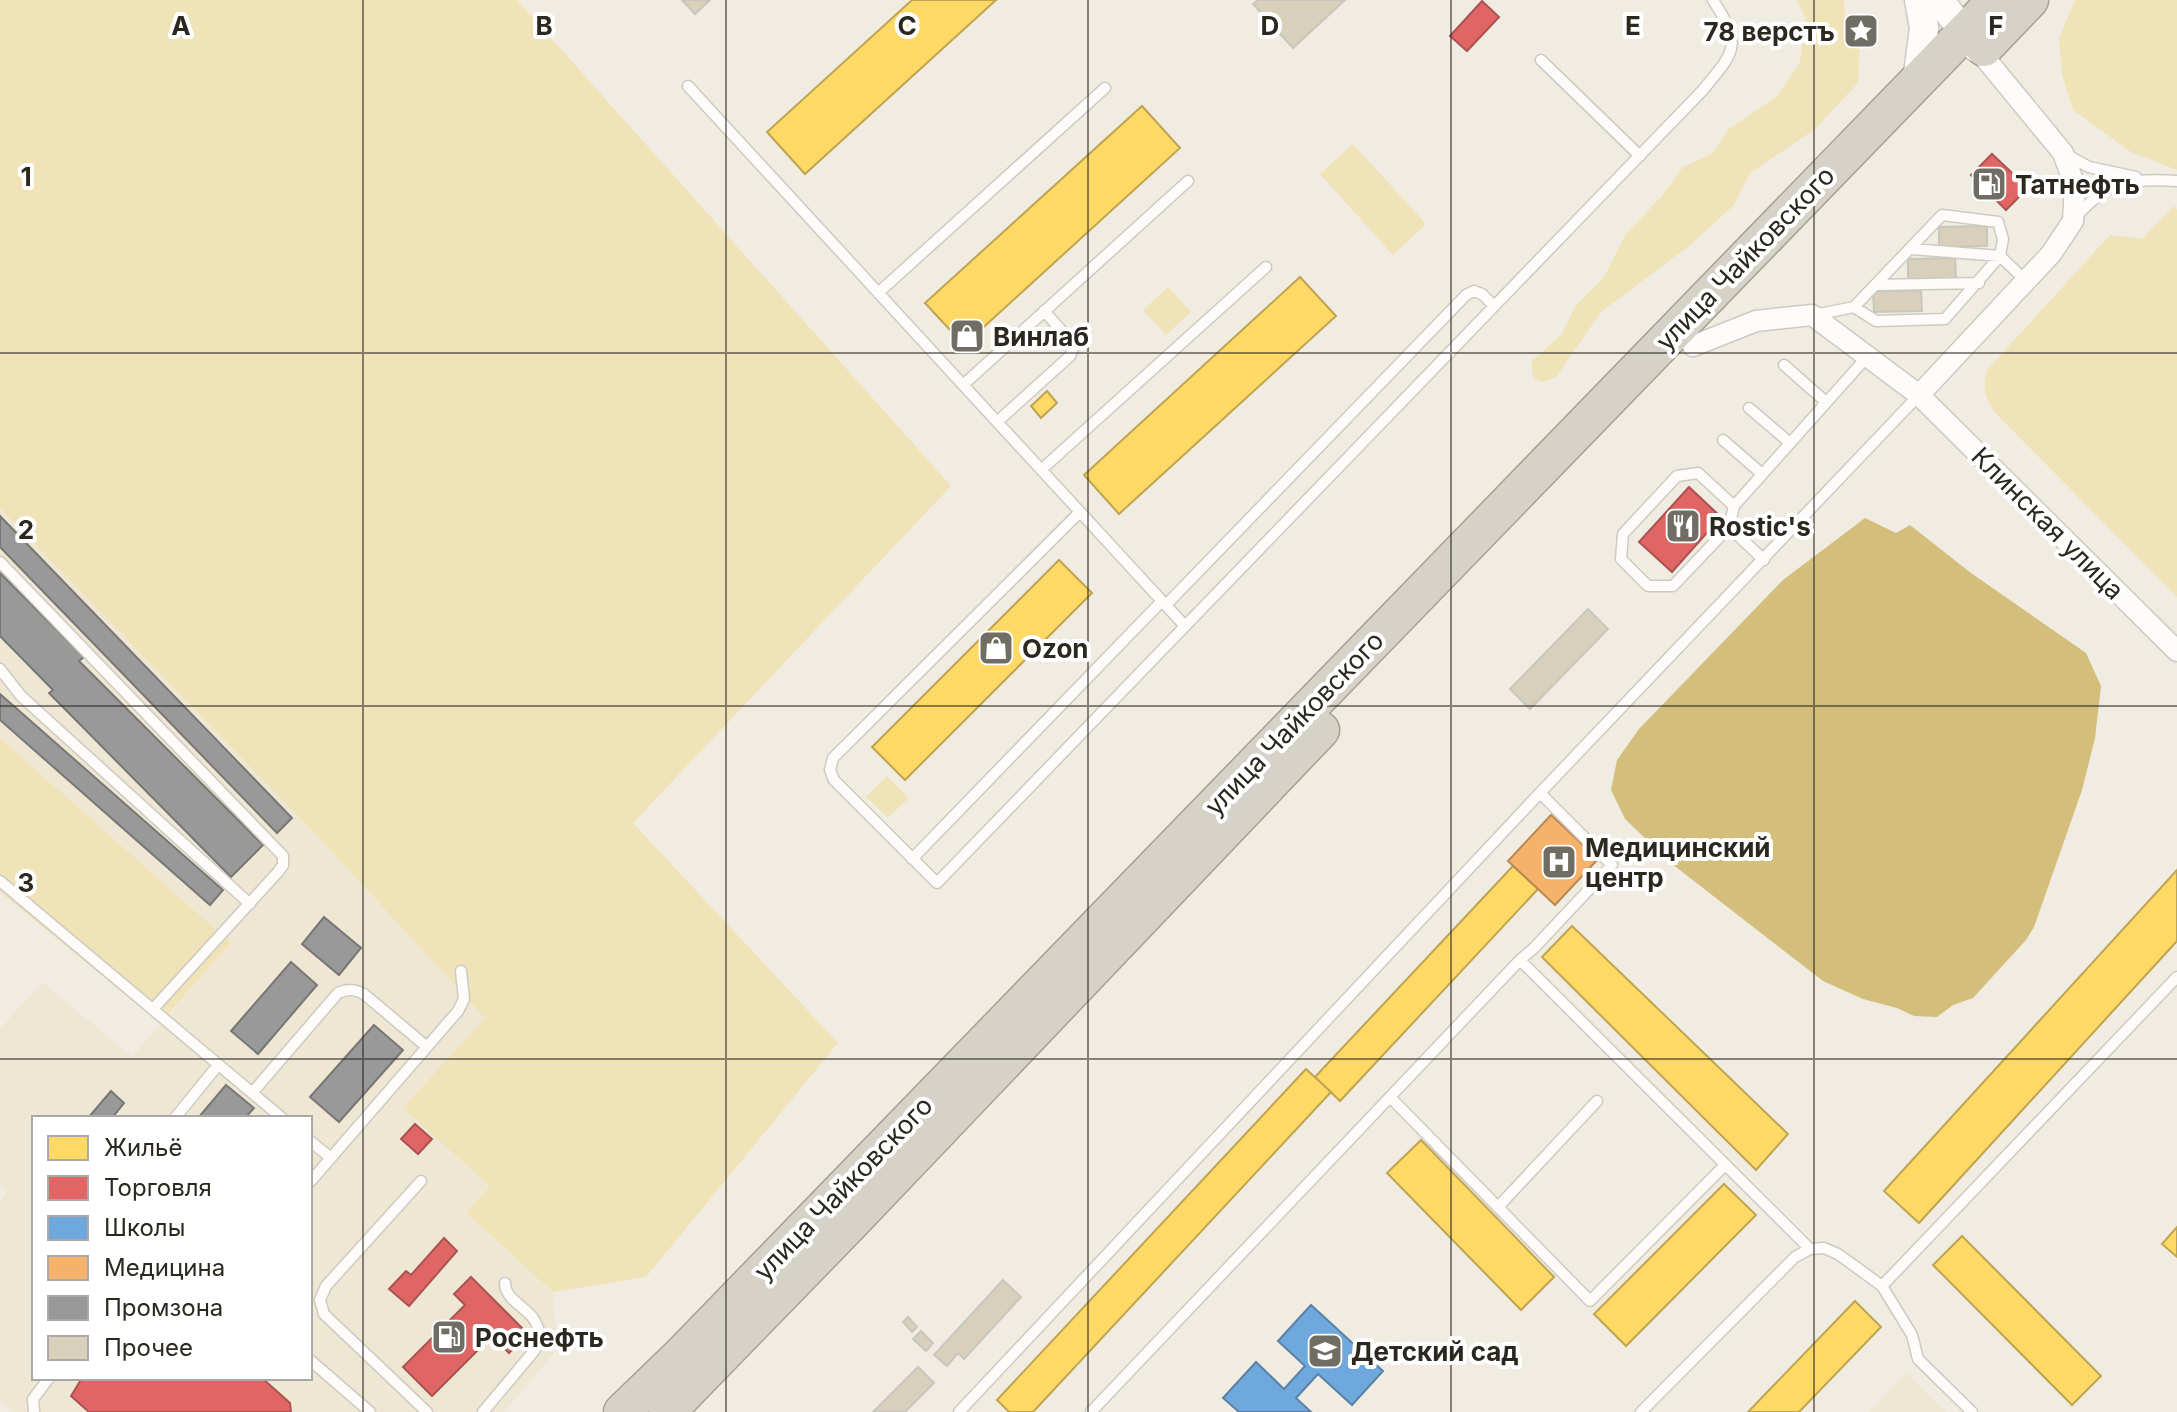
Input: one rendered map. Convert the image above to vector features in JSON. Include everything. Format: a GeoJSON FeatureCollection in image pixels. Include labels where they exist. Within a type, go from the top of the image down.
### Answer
{"type":"FeatureCollection","features":[{"type":"Feature","properties":{"kind":"highway"},"geometry":{"type":"LineString","coordinates":[[1972,42],[1996,0]]}},
{"type":"Feature","properties":{"kind":"highway"},"geometry":{"type":"LineString","coordinates":[[1972,42],[2030,0]]}},
{"type":"Feature","properties":{"kind":"highway","name":"улица Чайковского"},"geometry":{"type":"LineString","coordinates":[[622,1412],[681,1355],[1917,81],[1972,42]]}},
{"type":"Feature","properties":{"kind":"highway","name":"улица Чайковского"},"geometry":{"type":"LineString","coordinates":[[667,1412],[1693,346],[1972,42]]}},
{"type":"Feature","properties":{"kind":"street"},"geometry":{"type":"LineString","coordinates":[[1917,81],[1924,28],[1919,0]]}},
{"type":"Feature","properties":{"kind":"street"},"geometry":{"type":"LineString","coordinates":[[1919,395],[2051,254],[2073,221],[2075,186],[2063,153],[1939,0]]}},
{"type":"Feature","properties":{"kind":"street"},"geometry":{"type":"LineString","coordinates":[[1693,346],[1756,321],[1812,315]]}},
{"type":"Feature","properties":{"kind":"street","name":"Клинская улица"},"geometry":{"type":"LineString","coordinates":[[1812,315],[1919,395],[2177,651]]}},
{"type":"Feature","properties":{"kind":"lane"},"geometry":{"type":"LineString","coordinates":[[1080,512],[833,758],[830,770],[834,780],[937,883],[1702,91],[1730,57],[1733,42],[1729,25],[1713,0]]}},
{"type":"Feature","properties":{"kind":"lane"},"geometry":{"type":"LineString","coordinates":[[1541,60],[1640,156]]}},
{"type":"Feature","properties":{"kind":"lane"},"geometry":{"type":"LineString","coordinates":[[688,86],[1185,626]]}},
{"type":"Feature","properties":{"kind":"lane"},"geometry":{"type":"LineString","coordinates":[[878,293],[1105,88]]}},
{"type":"Feature","properties":{"kind":"lane"},"geometry":{"type":"LineString","coordinates":[[2063,153],[2089,167],[2177,181]]}},
{"type":"Feature","properties":{"kind":"lane"},"geometry":{"type":"LineString","coordinates":[[2073,221],[2091,200],[2104,191],[2126,182],[2152,179]]}},
{"type":"Feature","properties":{"kind":"lane"},"geometry":{"type":"LineString","coordinates":[[963,385],[1188,181]]}},
{"type":"Feature","properties":{"kind":"lane"},"geometry":{"type":"LineString","coordinates":[[1812,315],[1854,307],[1942,215],[1998,222],[2003,239],[2000,256],[1945,319],[1876,321],[1854,307]]}},
{"type":"Feature","properties":{"kind":"lane"},"geometry":{"type":"LineString","coordinates":[[1912,249],[2000,256],[2026,281]]}},
{"type":"Feature","properties":{"kind":"lane"},"geometry":{"type":"LineString","coordinates":[[1041,470],[1266,267]]}},
{"type":"Feature","properties":{"kind":"lane"},"geometry":{"type":"LineString","coordinates":[[1876,285],[1979,283]]}},
{"type":"Feature","properties":{"kind":"lane"},"geometry":{"type":"LineString","coordinates":[[912,859],[1466,295],[1474,291],[1482,294],[1494,306]]}},
{"type":"Feature","properties":{"kind":"lane"},"geometry":{"type":"LineString","coordinates":[[997,422],[1070,356],[1073,348],[1070,340],[1044,311]]}},
{"type":"Feature","properties":{"kind":"lane"},"geometry":{"type":"LineString","coordinates":[[1734,506],[1698,473],[1677,476],[1623,534],[1621,559],[1648,586],[1673,586],[1729,527],[1734,506],[1866,358]]}},
{"type":"Feature","properties":{"kind":"lane"},"geometry":{"type":"LineString","coordinates":[[1784,365],[1826,402]]}},
{"type":"Feature","properties":{"kind":"lane"},"geometry":{"type":"LineString","coordinates":[[959,1412],[1540,793],[1919,395]]}},
{"type":"Feature","properties":{"kind":"lane"},"geometry":{"type":"LineString","coordinates":[[1749,408],[1790,443]]}},
{"type":"Feature","properties":{"kind":"lane"},"geometry":{"type":"LineString","coordinates":[[1723,440],[1762,474]]}},
{"type":"Feature","properties":{"kind":"lane"},"geometry":{"type":"LineString","coordinates":[[1729,527],[1764,560]]}},
{"type":"Feature","properties":{"kind":"lane"},"geometry":{"type":"LineString","coordinates":[[0,562],[280,851],[284,861],[281,869],[153,1009]]}},
{"type":"Feature","properties":{"kind":"lane"},"geometry":{"type":"LineString","coordinates":[[0,669],[21,696],[250,904]]}},
{"type":"Feature","properties":{"kind":"lane"},"geometry":{"type":"LineString","coordinates":[[1091,1412],[1612,865],[1540,793]]}},
{"type":"Feature","properties":{"kind":"lane"},"geometry":{"type":"LineString","coordinates":[[0,881],[252,1093],[274,1115]]}},
{"type":"Feature","properties":{"kind":"lane"},"geometry":{"type":"LineString","coordinates":[[1520,960],[1810,1249]]}},
{"type":"Feature","properties":{"kind":"lane"},"geometry":{"type":"LineString","coordinates":[[312,1180],[458,1011],[464,999],[461,971]]}},
{"type":"Feature","properties":{"kind":"lane"},"geometry":{"type":"LineString","coordinates":[[1882,1286],[2177,977]]}},
{"type":"Feature","properties":{"kind":"lane"},"geometry":{"type":"LineString","coordinates":[[252,1093],[338,993],[347,990],[364,994],[427,1047]]}},
{"type":"Feature","properties":{"kind":"lane"},"geometry":{"type":"LineString","coordinates":[[177,1116],[218,1065]]}},
{"type":"Feature","properties":{"kind":"lane"},"geometry":{"type":"LineString","coordinates":[[1390,1097],[1590,1301],[1725,1165]]}},
{"type":"Feature","properties":{"kind":"lane"},"geometry":{"type":"LineString","coordinates":[[1498,1207],[1597,1101]]}},
{"type":"Feature","properties":{"kind":"lane"},"geometry":{"type":"LineString","coordinates":[[312,1143],[331,1158]]}},
{"type":"Feature","properties":{"kind":"lane"},"geometry":{"type":"LineString","coordinates":[[421,1181],[326,1286],[320,1300],[324,1314],[427,1412]]}},
{"type":"Feature","properties":{"kind":"lane"},"geometry":{"type":"LineString","coordinates":[[1641,1412],[1795,1257],[1810,1249],[1824,1248],[1838,1254],[1882,1286],[1912,1335],[1918,1359],[1972,1412]]}},
{"type":"Feature","properties":{"kind":"lane"},"geometry":{"type":"LineString","coordinates":[[483,1412],[534,1351],[541,1337],[533,1318],[510,1296],[505,1283]]}},
{"type":"Feature","properties":{"kind":"lane"},"geometry":{"type":"LineString","coordinates":[[312,1362],[370,1412]]}},
{"type":"Feature","properties":{"kind":"lane"},"geometry":{"type":"LineString","coordinates":[[34,1412],[33,1399],[47,1380]]}},
{"type":"Feature","properties":{"kind":"shaded area"},"geometry":{"type":"Polygon","coordinates":[[[0,0],[517,0],[951,486],[633,823],[838,1043],[646,1277],[553,1292],[466,1213],[490,1186],[403,1108],[485,1018],[325,844],[0,508],[0,0]]]}},
{"type":"Feature","properties":{"kind":"shaded area"},"geometry":{"type":"Polygon","coordinates":[[[1797,0],[1844,0],[1845,18],[1860,44],[1858,83],[1814,130],[1750,173],[1734,205],[1689,246],[1601,312],[1556,377],[1542,382],[1533,378],[1532,361],[1562,334],[1576,305],[1604,277],[1625,235],[1660,198],[1683,167],[1713,153],[1729,129],[1777,96],[1800,63],[1805,18],[1797,0]]]}},
{"type":"Feature","properties":{"kind":"shaded area"},"geometry":{"type":"Polygon","coordinates":[[[2075,0],[2177,0],[2177,170],[2131,152],[2073,110],[2062,74],[2059,38],[2075,0]]]}},
{"type":"Feature","properties":{"kind":"shaded area"},"geometry":{"type":"Polygon","coordinates":[[[1353,144],[1426,224],[1393,255],[1320,174],[1353,144]]]}},
{"type":"Feature","properties":{"kind":"shaded area"},"geometry":{"type":"Polygon","coordinates":[[[2174,206],[2177,209],[2177,597],[1999,417],[1985,389],[1987,370],[2110,235],[2142,239],[2174,206]]]}},
{"type":"Feature","properties":{"kind":"shaded area"},"geometry":{"type":"Polygon","coordinates":[[[1168,287],[1191,312],[1166,335],[1143,310],[1168,287]]]}},
{"type":"Feature","properties":{"kind":"shaded area"},"geometry":{"type":"Polygon","coordinates":[[[0,508],[325,844],[486,1018],[491,1186],[466,1214],[553,1292],[557,1339],[554,1353],[504,1412],[12,1412],[0,1402],[0,1202],[7,1191],[0,1185],[0,1029],[42,982],[132,1057],[231,943],[0,738],[0,508]]]}},
{"type":"Feature","properties":{"kind":"shaded area"},"geometry":{"type":"Polygon","coordinates":[[[1865,518],[1896,533],[1910,525],[1971,573],[2086,653],[2101,686],[2095,738],[2082,790],[2034,927],[2026,940],[1973,998],[1953,1005],[1937,1017],[1914,1016],[1863,999],[1823,981],[1672,864],[1625,819],[1611,790],[1617,760],[1639,729],[1783,580],[1865,518]]]}},
{"type":"Feature","properties":{"kind":"shaded area"},"geometry":{"type":"Polygon","coordinates":[[[0,738],[231,943],[160,1023],[0,892],[0,738]]]}},
{"type":"Feature","properties":{"kind":"shaded area"},"geometry":{"type":"Polygon","coordinates":[[[887,776],[909,798],[888,818],[866,797],[887,776]]]}},
{"type":"Feature","properties":{"kind":"shaded area"},"geometry":{"type":"Polygon","coordinates":[[[1906,1373],[1946,1412],[1869,1412],[1906,1373]]]}},
{"type":"Feature","properties":{"kind":"building: Жильё"},"geometry":{"type":"Polygon","coordinates":[[[912,0],[996,0],[805,174],[767,132],[912,0]]]}},
{"type":"Feature","properties":{"kind":"building: Жильё"},"geometry":{"type":"Polygon","coordinates":[[[1142,106],[1180,148],[964,345],[925,303],[1142,106]]]}},
{"type":"Feature","properties":{"kind":"building: Жильё"},"geometry":{"type":"Polygon","coordinates":[[[1300,277],[1336,316],[1119,514],[1084,475],[1300,277]]]}},
{"type":"Feature","properties":{"kind":"building: Жильё"},"geometry":{"type":"Polygon","coordinates":[[[1047,391],[1057,403],[1041,418],[1031,406],[1047,391]]]}},
{"type":"Feature","properties":{"kind":"building: Жильё"},"geometry":{"type":"Polygon","coordinates":[[[1059,560],[1092,593],[905,780],[872,747],[1059,560]]]}},
{"type":"Feature","properties":{"kind":"building: Жильё"},"geometry":{"type":"Polygon","coordinates":[[[1513,866],[1538,889],[1340,1101],[1315,1077],[1513,866]]]}},
{"type":"Feature","properties":{"kind":"building: Жильё"},"geometry":{"type":"Polygon","coordinates":[[[2177,870],[2177,941],[1919,1223],[1884,1191],[2177,870]]]}},
{"type":"Feature","properties":{"kind":"building: Жильё"},"geometry":{"type":"Polygon","coordinates":[[[1572,926],[1788,1134],[1756,1170],[1542,957],[1572,926]]]}},
{"type":"Feature","properties":{"kind":"building: Жильё"},"geometry":{"type":"Polygon","coordinates":[[[1306,1069],[1331,1092],[1033,1412],[1009,1412],[997,1400],[1306,1069]]]}},
{"type":"Feature","properties":{"kind":"building: Жильё"},"geometry":{"type":"Polygon","coordinates":[[[1421,1140],[1554,1277],[1521,1310],[1387,1173],[1421,1140]]]}},
{"type":"Feature","properties":{"kind":"building: Жильё"},"geometry":{"type":"Polygon","coordinates":[[[1724,1184],[1756,1215],[1626,1346],[1594,1314],[1724,1184]]]}},
{"type":"Feature","properties":{"kind":"building: Жильё"},"geometry":{"type":"Polygon","coordinates":[[[2177,1227],[2177,1257],[2162,1244],[2177,1227]]]}},
{"type":"Feature","properties":{"kind":"building: Жильё"},"geometry":{"type":"Polygon","coordinates":[[[1962,1236],[2101,1376],[2072,1405],[1933,1265],[1962,1236]]]}},
{"type":"Feature","properties":{"kind":"building: Жильё"},"geometry":{"type":"Polygon","coordinates":[[[1855,1301],[1881,1327],[1799,1412],[1748,1412],[1855,1301]]]}},
{"type":"Feature","properties":{"kind":"building: Торговля"},"geometry":{"type":"Polygon","coordinates":[[[1482,1],[1499,17],[1467,51],[1450,36],[1482,1]]]}},
{"type":"Feature","properties":{"kind":"building: Торговля"},"geometry":{"type":"Polygon","coordinates":[[[1992,154],[2028,188],[2006,210],[1971,175],[1992,154]]]}},
{"type":"Feature","properties":{"kind":"building: Торговля"},"geometry":{"type":"Polygon","coordinates":[[[1689,487],[1721,517],[1672,572],[1639,542],[1689,487]]]}},
{"type":"Feature","properties":{"kind":"building: Торговля"},"geometry":{"type":"Polygon","coordinates":[[[415,1124],[432,1139],[418,1154],[401,1139],[415,1124]]]}},
{"type":"Feature","properties":{"kind":"building: Торговля"},"geometry":{"type":"Polygon","coordinates":[[[444,1238],[457,1251],[409,1306],[389,1289],[406,1271],[411,1275],[444,1238]]]}},
{"type":"Feature","properties":{"kind":"building: Торговля"},"geometry":{"type":"Polygon","coordinates":[[[471,1277],[528,1334],[509,1353],[492,1336],[432,1396],[403,1367],[465,1305],[454,1294],[471,1277]]]}},
{"type":"Feature","properties":{"kind":"building: Торговля"},"geometry":{"type":"Polygon","coordinates":[[[81,1380],[264,1380],[290,1403],[291,1412],[89,1412],[71,1396],[81,1380]]]}},
{"type":"Feature","properties":{"kind":"building: Школы","name":"Детский сад"},"geometry":{"type":"Polygon","coordinates":[[[1311,1305],[1383,1371],[1352,1405],[1318,1374],[1296,1398],[1311,1412],[1239,1412],[1223,1398],[1256,1362],[1284,1389],[1305,1366],[1278,1341],[1311,1305]]]}},
{"type":"Feature","properties":{"kind":"building: Медицина"},"geometry":{"type":"Polygon","coordinates":[[[1551,815],[1598,859],[1555,905],[1508,861],[1551,815]]]}},
{"type":"Feature","properties":{"kind":"building: Промзона"},"geometry":{"type":"Polygon","coordinates":[[[0,516],[292,818],[277,833],[0,547],[0,516]]]}},
{"type":"Feature","properties":{"kind":"building: Промзона"},"geometry":{"type":"Polygon","coordinates":[[[0,573],[84,657],[79,661],[263,845],[231,877],[49,693],[53,690],[0,636],[0,573]]]}},
{"type":"Feature","properties":{"kind":"building: Промзона"},"geometry":{"type":"Polygon","coordinates":[[[0,694],[223,890],[210,905],[0,720],[0,694]]]}},
{"type":"Feature","properties":{"kind":"building: Промзона"},"geometry":{"type":"Polygon","coordinates":[[[324,917],[361,948],[339,975],[302,944],[324,917]]]}},
{"type":"Feature","properties":{"kind":"building: Промзона"},"geometry":{"type":"Polygon","coordinates":[[[291,962],[317,985],[258,1054],[231,1031],[291,962]]]}},
{"type":"Feature","properties":{"kind":"building: Промзона"},"geometry":{"type":"Polygon","coordinates":[[[374,1025],[403,1050],[339,1122],[310,1097],[374,1025]]]}},
{"type":"Feature","properties":{"kind":"building: Промзона"},"geometry":{"type":"Polygon","coordinates":[[[226,1085],[254,1108],[247,1116],[200,1116],[226,1085]]]}},
{"type":"Feature","properties":{"kind":"building: Промзона"},"geometry":{"type":"Polygon","coordinates":[[[111,1091],[124,1103],[114,1116],[90,1116],[111,1091]]]}},
{"type":"Feature","properties":{"kind":"building: Прочее"},"geometry":{"type":"Polygon","coordinates":[[[682,0],[710,0],[695,14],[682,0]]]}},
{"type":"Feature","properties":{"kind":"building: Прочее"},"geometry":{"type":"Polygon","coordinates":[[[1258,0],[1345,0],[1293,48],[1253,4],[1258,0]]]}},
{"type":"Feature","properties":{"kind":"building: Прочее"},"geometry":{"type":"Polygon","coordinates":[[[1987,226],[1987,246],[1939,247],[1939,227],[1987,226]]]}},
{"type":"Feature","properties":{"kind":"building: Прочее"},"geometry":{"type":"Polygon","coordinates":[[[1955,258],[1956,278],[1908,279],[1908,259],[1955,258]]]}},
{"type":"Feature","properties":{"kind":"building: Прочее"},"geometry":{"type":"Polygon","coordinates":[[[1873,291],[1921,291],[1922,311],[1874,312],[1873,291]]]}},
{"type":"Feature","properties":{"kind":"building: Прочее"},"geometry":{"type":"Polygon","coordinates":[[[1588,609],[1608,629],[1530,709],[1510,689],[1588,609]]]}},
{"type":"Feature","properties":{"kind":"building: Прочее"},"geometry":{"type":"Polygon","coordinates":[[[1003,1280],[1021,1297],[964,1359],[958,1353],[947,1366],[934,1355],[1003,1280]]]}},
{"type":"Feature","properties":{"kind":"building: Прочее"},"geometry":{"type":"Polygon","coordinates":[[[908,1317],[917,1327],[912,1332],[903,1322],[908,1317]]]}},
{"type":"Feature","properties":{"kind":"building: Прочее"},"geometry":{"type":"Polygon","coordinates":[[[921,1331],[933,1343],[926,1351],[913,1339],[921,1331]]]}},
{"type":"Feature","properties":{"kind":"building: Прочее"},"geometry":{"type":"Polygon","coordinates":[[[918,1367],[934,1383],[905,1412],[873,1412],[918,1367]]]}},
{"type":"Feature","properties":{"kind":"place","name":"78 верстъ"},"geometry":{"type":"Point","coordinates":[1861,31]}},
{"type":"Feature","properties":{"kind":"place","name":"Татнефть"},"geometry":{"type":"Point","coordinates":[1989,184]}},
{"type":"Feature","properties":{"kind":"place","name":"Винлаб"},"geometry":{"type":"Point","coordinates":[967,336]}},
{"type":"Feature","properties":{"kind":"place","name":"Rostic's"},"geometry":{"type":"Point","coordinates":[1683,526]}},
{"type":"Feature","properties":{"kind":"place","name":"Ozon"},"geometry":{"type":"Point","coordinates":[996,648]}},
{"type":"Feature","properties":{"kind":"place","name":"Медицинский центр"},"geometry":{"type":"Point","coordinates":[1559,862]}},
{"type":"Feature","properties":{"kind":"place","name":"Роснефть"},"geometry":{"type":"Point","coordinates":[449,1337]}},
{"type":"Feature","properties":{"kind":"place","name":"Детский сад"},"geometry":{"type":"Point","coordinates":[1325,1351]}}]}
